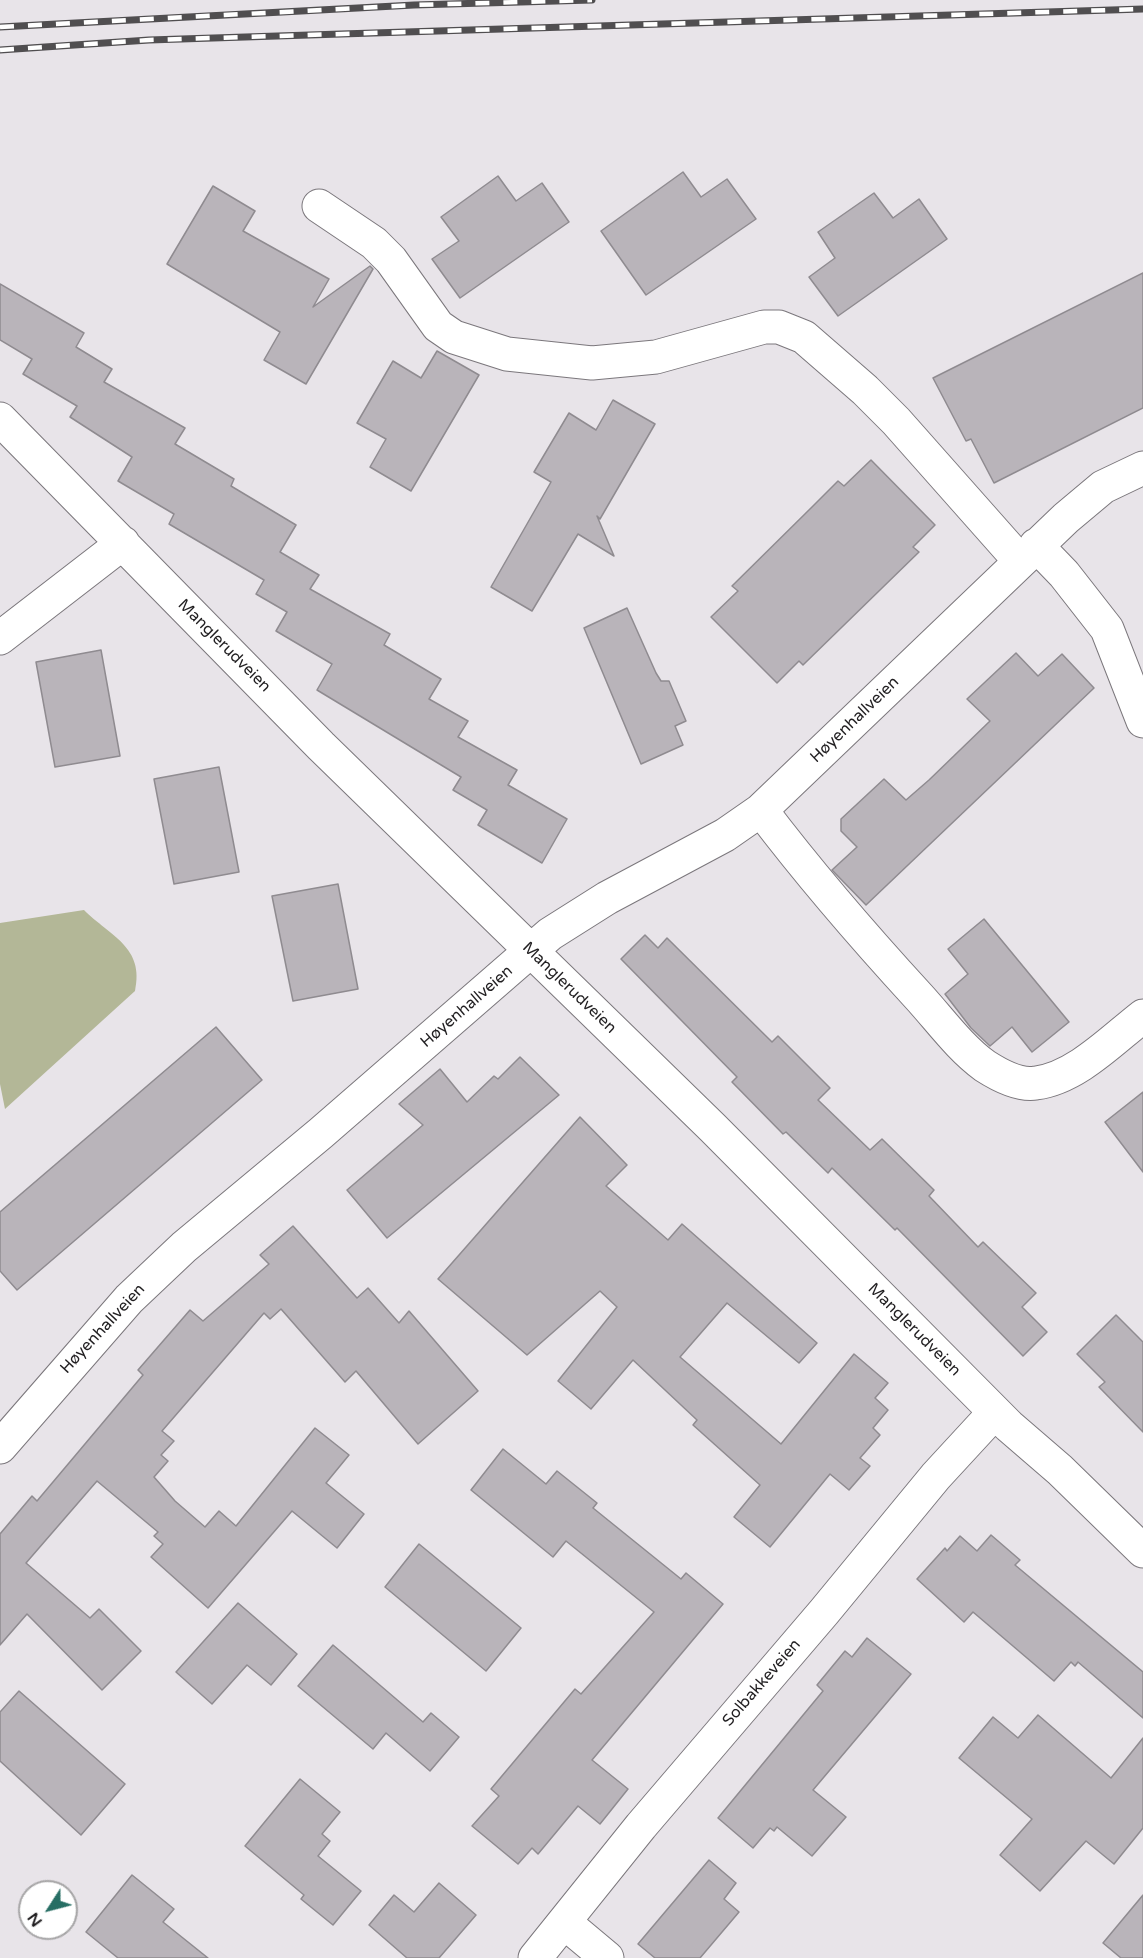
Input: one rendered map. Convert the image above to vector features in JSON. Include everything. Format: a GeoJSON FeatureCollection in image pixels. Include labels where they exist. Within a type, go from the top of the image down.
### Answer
{"type":"FeatureCollection","features":[{"type":"Feature","properties":{"kind":"street"},"geometry":{"type":"LineString","coordinates":[[319,206],[374,243],[391,260],[438,326],[454,337],[507,354],[592,363],[656,357],[764,327],[779,327],[804,337],[896,421],[1028,553],[1064,574],[1107,629],[1143,721]]}},
{"type":"Feature","properties":{"kind":"street","name":"Manglerudveien"},"geometry":{"type":"LineString","coordinates":[[0,419],[321,746],[713,1128],[995,1412],[1060,1470],[1143,1551]]}},
{"type":"Feature","properties":{"kind":"street","name":"Høyenhallveien"},"geometry":{"type":"LineString","coordinates":[[0,1447],[129,1299],[184,1248],[550,934],[607,898],[725,835],[760,810],[1028,553],[1103,487],[1143,468]]}},
{"type":"Feature","properties":{"kind":"street"},"geometry":{"type":"LineString","coordinates":[[0,638],[123,543]]}},
{"type":"Feature","properties":{"kind":"street"},"geometry":{"type":"LineString","coordinates":[[760,810],[822,890],[866,939],[969,1051],[999,1075],[1034,1084],[1057,1077],[1071,1070],[1143,1016]]}},
{"type":"Feature","properties":{"kind":"street","name":"Solbakkeveien"},"geometry":{"type":"LineString","coordinates":[[535,1958],[640,1826],[824,1612],[936,1476],[995,1412]]}},
{"type":"Feature","properties":{"kind":"street"},"geometry":{"type":"LineString","coordinates":[[564,1922],[607,1958]]}},
{"type":"Feature","properties":{"kind":"green space"},"geometry":{"type":"Polygon","coordinates":[[[84,910],[114,935],[130,953],[135,963],[137,976],[135,991],[5,1109],[0,1084],[0,923],[84,910]]]}},
{"type":"Feature","properties":{"kind":"building"},"geometry":{"type":"Polygon","coordinates":[[[683,172],[701,197],[727,179],[756,219],[646,295],[601,231],[683,172]]]}},
{"type":"Feature","properties":{"kind":"building"},"geometry":{"type":"Polygon","coordinates":[[[498,176],[516,201],[542,183],[569,222],[460,298],[432,259],[459,241],[441,217],[498,176]]]}},
{"type":"Feature","properties":{"kind":"building"},"geometry":{"type":"Polygon","coordinates":[[[213,186],[255,211],[243,231],[329,279],[313,307],[370,266],[373,269],[306,384],[264,360],[280,332],[167,264],[213,186]]]}},
{"type":"Feature","properties":{"kind":"building"},"geometry":{"type":"Polygon","coordinates":[[[874,193],[893,218],[919,199],[947,239],[838,316],[809,277],[835,258],[818,232],[874,193]]]}},
{"type":"Feature","properties":{"kind":"building"},"geometry":{"type":"Polygon","coordinates":[[[1143,273],[1143,408],[994,483],[971,439],[966,441],[933,378],[1143,273]]]}},
{"type":"Feature","properties":{"kind":"building"},"geometry":{"type":"Polygon","coordinates":[[[0,284],[84,333],[76,347],[112,369],[104,382],[185,428],[175,444],[234,479],[231,486],[296,525],[280,552],[319,575],[310,589],[390,634],[384,645],[441,679],[429,699],[468,721],[458,737],[517,770],[508,785],[567,819],[542,863],[478,825],[487,810],[453,790],[461,777],[317,690],[332,664],[276,631],[287,612],[256,594],[264,580],[169,524],[174,514],[118,481],[132,457],[70,417],[77,406],[23,374],[32,359],[0,340],[0,284]]]}},
{"type":"Feature","properties":{"kind":"building"},"geometry":{"type":"Polygon","coordinates":[[[437,351],[479,375],[411,491],[370,467],[386,439],[357,423],[393,361],[421,378],[437,351]]]}},
{"type":"Feature","properties":{"kind":"building"},"geometry":{"type":"Polygon","coordinates":[[[613,400],[655,424],[600,519],[597,516],[614,556],[578,534],[532,611],[491,587],[551,482],[534,472],[569,413],[596,430],[613,400]]]}},
{"type":"Feature","properties":{"kind":"building"},"geometry":{"type":"Polygon","coordinates":[[[871,460],[935,525],[913,547],[919,552],[803,665],[799,661],[777,683],[711,617],[738,591],[732,586],[838,481],[844,486],[871,460]]]}},
{"type":"Feature","properties":{"kind":"building"},"geometry":{"type":"Polygon","coordinates":[[[627,608],[656,673],[661,681],[669,681],[686,721],[675,726],[683,745],[641,764],[584,628],[627,608]]]}},
{"type":"Feature","properties":{"kind":"building"},"geometry":{"type":"Polygon","coordinates":[[[101,650],[120,756],[55,767],[36,662],[101,650]]]}},
{"type":"Feature","properties":{"kind":"building"},"geometry":{"type":"Polygon","coordinates":[[[1016,653],[1038,676],[1062,654],[1094,688],[866,905],[832,870],[857,847],[841,831],[841,819],[884,779],[906,800],[929,780],[990,721],[967,699],[1016,653]]]}},
{"type":"Feature","properties":{"kind":"building"},"geometry":{"type":"Polygon","coordinates":[[[219,767],[239,872],[174,884],[154,779],[219,767]]]}},
{"type":"Feature","properties":{"kind":"building"},"geometry":{"type":"Polygon","coordinates":[[[338,884],[358,989],[293,1001],[272,896],[338,884]]]}},
{"type":"Feature","properties":{"kind":"building"},"geometry":{"type":"Polygon","coordinates":[[[984,919],[1069,1022],[1032,1052],[1012,1027],[990,1046],[971,1028],[945,994],[968,974],[948,949],[984,919]]]}},
{"type":"Feature","properties":{"kind":"building"},"geometry":{"type":"Polygon","coordinates":[[[645,935],[658,948],[667,938],[772,1042],[778,1036],[830,1088],[818,1100],[870,1150],[882,1139],[934,1190],[929,1196],[978,1247],[983,1242],[1036,1293],[1022,1307],[1047,1332],[1023,1356],[897,1228],[895,1230],[832,1168],[828,1173],[786,1132],[783,1134],[732,1082],[737,1077],[621,959],[645,935]]]}},
{"type":"Feature","properties":{"kind":"building"},"geometry":{"type":"Polygon","coordinates":[[[216,1027],[262,1080],[17,1290],[0,1271],[0,1212],[216,1027]]]}},
{"type":"Feature","properties":{"kind":"building"},"geometry":{"type":"Polygon","coordinates":[[[520,1057],[559,1095],[387,1238],[347,1190],[423,1125],[399,1104],[440,1069],[467,1102],[494,1076],[498,1079],[520,1057]]]}},
{"type":"Feature","properties":{"kind":"building"},"geometry":{"type":"Polygon","coordinates":[[[1143,1092],[1143,1172],[1105,1122],[1143,1092]]]}},
{"type":"Feature","properties":{"kind":"building"},"geometry":{"type":"Polygon","coordinates":[[[580,1117],[627,1165],[606,1186],[668,1240],[682,1224],[817,1343],[799,1363],[727,1303],[680,1357],[781,1444],[854,1354],[888,1383],[875,1398],[888,1410],[873,1428],[880,1435],[860,1458],[870,1466],[849,1490],[830,1474],[770,1547],[734,1517],[760,1485],[693,1425],[697,1420],[633,1360],[591,1409],[558,1381],[617,1307],[600,1291],[527,1355],[438,1279],[580,1117]]]}},
{"type":"Feature","properties":{"kind":"building"},"geometry":{"type":"Polygon","coordinates":[[[293,1226],[357,1298],[368,1288],[399,1323],[409,1311],[478,1391],[418,1444],[356,1371],[345,1382],[281,1309],[270,1319],[264,1313],[162,1431],[174,1441],[161,1455],[168,1461],[154,1477],[175,1501],[205,1527],[219,1511],[236,1526],[315,1428],[349,1455],[326,1483],[364,1514],[337,1548],[292,1511],[208,1608],[151,1557],[163,1544],[154,1536],[158,1532],[97,1481],[26,1563],[90,1618],[99,1609],[141,1651],[102,1690],[27,1614],[0,1645],[0,1534],[32,1496],[37,1501],[143,1375],[138,1370],[190,1310],[203,1321],[269,1264],[260,1255],[293,1226]]]}},
{"type":"Feature","properties":{"kind":"building"},"geometry":{"type":"Polygon","coordinates":[[[1116,1315],[1143,1342],[1143,1432],[1099,1387],[1105,1382],[1077,1354],[1116,1315]]]}},
{"type":"Feature","properties":{"kind":"building"},"geometry":{"type":"Polygon","coordinates":[[[503,1449],[546,1484],[557,1471],[597,1503],[593,1508],[681,1579],[686,1573],[723,1604],[592,1760],[628,1789],[600,1824],[578,1806],[538,1854],[532,1848],[518,1864],[472,1826],[499,1796],[491,1789],[575,1689],[581,1694],[654,1612],[566,1541],[553,1557],[471,1490],[503,1449]]]}},
{"type":"Feature","properties":{"kind":"building"},"geometry":{"type":"Polygon","coordinates":[[[991,1535],[1020,1560],[1015,1565],[1143,1672],[1143,1718],[1078,1662],[1075,1666],[1071,1662],[1054,1681],[973,1612],[964,1622],[917,1579],[945,1548],[947,1551],[960,1536],[977,1551],[991,1535]]]}},
{"type":"Feature","properties":{"kind":"building"},"geometry":{"type":"Polygon","coordinates":[[[419,1544],[521,1628],[486,1671],[385,1587],[419,1544]]]}},
{"type":"Feature","properties":{"kind":"building"},"geometry":{"type":"Polygon","coordinates":[[[238,1603],[297,1654],[271,1685],[247,1665],[212,1704],[176,1672],[238,1603]]]}},
{"type":"Feature","properties":{"kind":"building"},"geometry":{"type":"Polygon","coordinates":[[[867,1638],[911,1674],[813,1790],[846,1817],[812,1856],[777,1827],[774,1831],[770,1828],[753,1848],[718,1818],[823,1691],[817,1685],[845,1651],[852,1657],[867,1638]]]}},
{"type":"Feature","properties":{"kind":"building"},"geometry":{"type":"Polygon","coordinates":[[[333,1645],[423,1722],[431,1713],[459,1737],[430,1771],[386,1733],[373,1749],[298,1686],[333,1645]]]}},
{"type":"Feature","properties":{"kind":"building"},"geometry":{"type":"Polygon","coordinates":[[[19,1691],[125,1784],[81,1835],[0,1761],[0,1712],[19,1691]]]}},
{"type":"Feature","properties":{"kind":"building"},"geometry":{"type":"Polygon","coordinates":[[[1038,1715],[1111,1778],[1143,1738],[1143,1828],[1114,1864],[1086,1841],[1040,1891],[1000,1855],[1032,1819],[959,1758],[993,1717],[1018,1738],[1038,1715]]]}},
{"type":"Feature","properties":{"kind":"building"},"geometry":{"type":"Polygon","coordinates":[[[300,1779],[340,1812],[322,1834],[330,1841],[318,1856],[361,1891],[333,1925],[301,1899],[304,1895],[245,1846],[300,1779]]]}},
{"type":"Feature","properties":{"kind":"building"},"geometry":{"type":"Polygon","coordinates":[[[709,1860],[736,1883],[724,1899],[739,1912],[700,1958],[655,1958],[638,1944],[709,1860]]]}},
{"type":"Feature","properties":{"kind":"building"},"geometry":{"type":"Polygon","coordinates":[[[132,1875],[174,1909],[163,1922],[208,1958],[118,1958],[86,1932],[132,1875]]]}},
{"type":"Feature","properties":{"kind":"building"},"geometry":{"type":"Polygon","coordinates":[[[439,1883],[476,1915],[439,1958],[407,1958],[369,1925],[394,1895],[414,1912],[439,1883]]]}},
{"type":"Feature","properties":{"kind":"building"},"geometry":{"type":"Polygon","coordinates":[[[1143,1895],[1143,1958],[1121,1958],[1103,1943],[1143,1895]]]}},
{"type":"Feature","properties":{"kind":"railway"},"geometry":{"type":"LineString","coordinates":[[0,27],[414,5],[592,0]]}},
{"type":"Feature","properties":{"kind":"railway"},"geometry":{"type":"LineString","coordinates":[[0,50],[149,40],[1143,9]]}}]}
